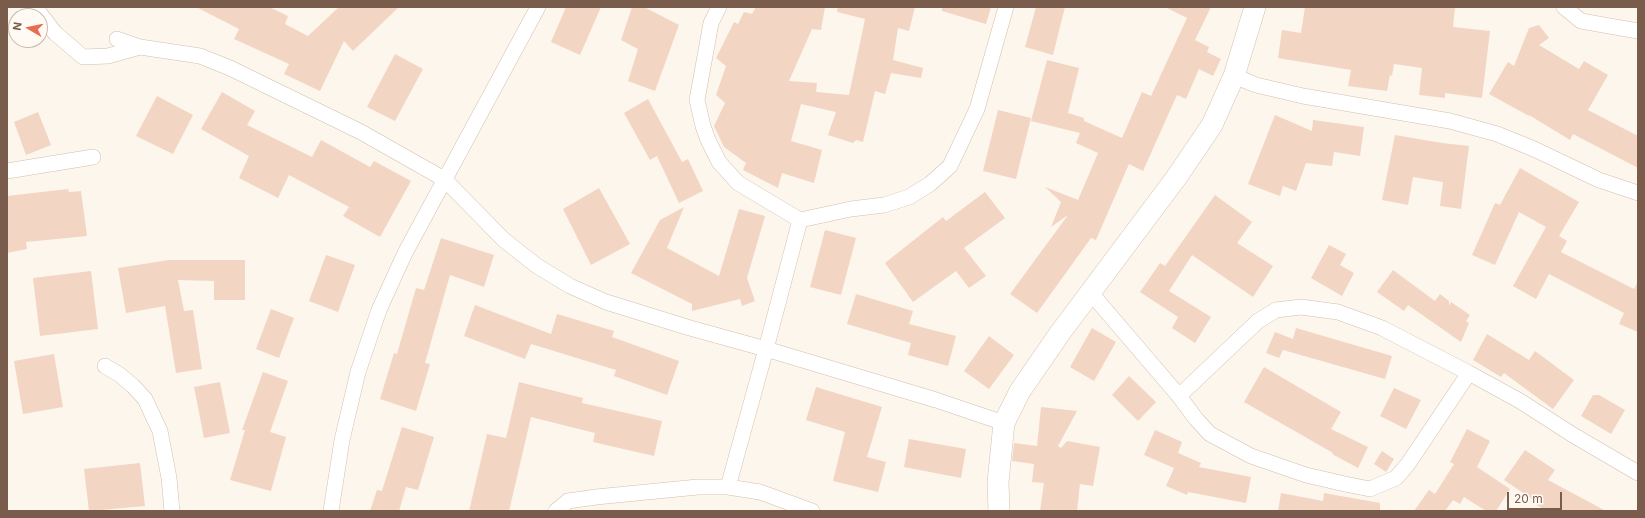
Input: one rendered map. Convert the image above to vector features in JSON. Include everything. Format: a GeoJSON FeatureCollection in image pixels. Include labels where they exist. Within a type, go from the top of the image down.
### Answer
{"type":"FeatureCollection","features":[{"type":"Feature","properties":{"kind":"street"},"geometry":{"type":"LineString","coordinates":[[35,7],[55,33],[83,57],[108,56],[140,46]]}},
{"type":"Feature","properties":{"kind":"street"},"geometry":{"type":"LineString","coordinates":[[331,511],[342,440],[358,372],[380,310],[405,253],[538,7]]}},
{"type":"Feature","properties":{"kind":"street"},"geometry":{"type":"LineString","coordinates":[[719,7],[711,23],[697,100],[708,140],[719,162],[738,183],[800,220],[851,209],[884,205],[909,197],[930,184],[950,166],[977,109],[1006,7]]}},
{"type":"Feature","properties":{"kind":"street"},"geometry":{"type":"LineString","coordinates":[[999,511],[998,482],[1004,423],[1020,391],[1090,292],[1176,178],[1208,131],[1234,76],[1253,18],[1255,7]]}},
{"type":"Feature","properties":{"kind":"street"},"geometry":{"type":"LineString","coordinates":[[1564,7],[1581,21],[1638,31]]}},
{"type":"Feature","properties":{"kind":"street"},"geometry":{"type":"LineString","coordinates":[[117,39],[140,46],[200,56],[230,68],[361,132],[444,179],[504,240],[538,266],[570,286],[606,302],[936,400],[1004,423]]}},
{"type":"Feature","properties":{"kind":"street"},"geometry":{"type":"LineString","coordinates":[[1234,76],[1256,85],[1303,96],[1450,121],[1497,134],[1534,149],[1598,180],[1638,193]]}},
{"type":"Feature","properties":{"kind":"street"},"geometry":{"type":"LineString","coordinates":[[7,171],[93,157]]}},
{"type":"Feature","properties":{"kind":"street"},"geometry":{"type":"LineString","coordinates":[[728,487],[800,220]]}},
{"type":"Feature","properties":{"kind":"street"},"geometry":{"type":"LineString","coordinates":[[1090,292],[1210,434],[1251,456],[1306,475],[1370,489],[1396,478],[1408,464],[1470,373]]}},
{"type":"Feature","properties":{"kind":"street"},"geometry":{"type":"LineString","coordinates":[[1179,396],[1258,322],[1276,310],[1301,307],[1338,312],[1382,328],[1470,373],[1520,401],[1572,435],[1638,473]]}},
{"type":"Feature","properties":{"kind":"street"},"geometry":{"type":"LineString","coordinates":[[105,366],[120,375],[145,399],[160,431],[169,478],[172,511]]}},
{"type":"Feature","properties":{"kind":"street"},"geometry":{"type":"LineString","coordinates":[[556,511],[568,501],[698,487],[728,487],[760,492],[812,511]]}},
{"type":"Feature","properties":{"kind":"building"},"geometry":{"type":"Polygon","coordinates":[[[196,7],[269,7],[288,16],[285,24],[308,36],[339,7],[399,7],[353,51],[344,41],[320,91],[284,74],[289,64],[234,39],[239,29],[196,7]]]}},
{"type":"Feature","properties":{"kind":"building"},"geometry":{"type":"Polygon","coordinates":[[[566,7],[601,7],[580,55],[551,42],[566,7]]]}},
{"type":"Feature","properties":{"kind":"building"},"geometry":{"type":"Polygon","coordinates":[[[632,7],[644,7],[679,25],[655,91],[628,81],[638,49],[621,40],[632,7]]]}},
{"type":"Feature","properties":{"kind":"building"},"geometry":{"type":"Polygon","coordinates":[[[756,7],[825,7],[821,30],[812,29],[789,81],[817,83],[816,92],[849,95],[865,19],[837,12],[838,7],[915,7],[909,31],[898,28],[893,60],[923,68],[921,78],[891,73],[885,94],[875,91],[863,142],[856,140],[853,143],[828,135],[836,112],[801,104],[791,141],[822,150],[814,183],[782,173],[778,188],[743,170],[746,163],[724,147],[714,126],[725,103],[716,95],[726,66],[716,58],[734,22],[738,24],[744,12],[752,14],[756,7]]]}},
{"type":"Feature","properties":{"kind":"building"},"geometry":{"type":"Polygon","coordinates":[[[942,7],[991,7],[986,24],[942,11],[942,7]]]}},
{"type":"Feature","properties":{"kind":"building"},"geometry":{"type":"Polygon","coordinates":[[[1036,7],[1065,7],[1053,55],[1025,47],[1036,7]]]}},
{"type":"Feature","properties":{"kind":"building"},"geometry":{"type":"Polygon","coordinates":[[[1165,7],[1211,7],[1195,40],[1209,47],[1207,52],[1221,59],[1213,76],[1199,69],[1186,99],[1177,95],[1143,171],[1129,164],[1096,240],[1091,238],[1037,313],[1010,294],[1068,215],[1051,227],[1061,202],[1045,187],[1078,200],[1098,153],[1076,143],[1080,133],[1031,121],[1047,60],[1079,68],[1068,113],[1084,118],[1084,121],[1122,138],[1142,92],[1151,96],[1187,18],[1165,7]]]}},
{"type":"Feature","properties":{"kind":"building"},"geometry":{"type":"Polygon","coordinates":[[[1305,7],[1455,8],[1453,27],[1490,31],[1482,98],[1445,93],[1445,98],[1419,95],[1422,68],[1394,64],[1387,91],[1348,86],[1351,70],[1278,58],[1282,30],[1301,33],[1305,7]]]}},
{"type":"Feature","properties":{"kind":"building"},"geometry":{"type":"Polygon","coordinates":[[[1539,25],[1549,38],[1539,45],[1579,69],[1584,61],[1608,75],[1588,110],[1638,136],[1638,168],[1573,134],[1570,140],[1529,115],[1489,94],[1508,62],[1514,66],[1529,28],[1539,25]]]}},
{"type":"Feature","properties":{"kind":"building"},"geometry":{"type":"Polygon","coordinates":[[[395,54],[423,69],[395,121],[367,107],[395,54]]]}},
{"type":"Feature","properties":{"kind":"building"},"geometry":{"type":"Polygon","coordinates":[[[222,92],[255,111],[247,125],[312,157],[321,140],[370,167],[374,161],[411,181],[380,237],[343,216],[349,207],[289,175],[278,198],[239,178],[249,156],[201,129],[222,92]]]}},
{"type":"Feature","properties":{"kind":"building"},"geometry":{"type":"Polygon","coordinates":[[[157,96],[193,115],[173,154],[136,136],[157,96]]]}},
{"type":"Feature","properties":{"kind":"building"},"geometry":{"type":"Polygon","coordinates":[[[648,99],[682,162],[688,159],[703,191],[679,203],[657,156],[650,160],[624,113],[648,99]]]}},
{"type":"Feature","properties":{"kind":"building"},"geometry":{"type":"Polygon","coordinates":[[[998,110],[1031,118],[1016,179],[983,171],[998,110]]]}},
{"type":"Feature","properties":{"kind":"building"},"geometry":{"type":"Polygon","coordinates":[[[38,112],[51,145],[26,155],[14,122],[38,112]]]}},
{"type":"Feature","properties":{"kind":"building"},"geometry":{"type":"Polygon","coordinates":[[[1275,115],[1312,131],[1313,120],[1364,127],[1360,156],[1334,152],[1332,166],[1306,163],[1296,191],[1283,186],[1280,196],[1248,184],[1275,115]]]}},
{"type":"Feature","properties":{"kind":"building"},"geometry":{"type":"Polygon","coordinates":[[[1395,135],[1469,146],[1461,209],[1440,206],[1443,182],[1413,177],[1408,205],[1382,200],[1395,135]]]}},
{"type":"Feature","properties":{"kind":"building"},"geometry":{"type":"Polygon","coordinates":[[[1520,168],[1579,202],[1559,236],[1567,241],[1561,252],[1634,289],[1638,281],[1638,332],[1619,324],[1624,313],[1549,274],[1536,299],[1513,286],[1546,227],[1519,212],[1495,265],[1472,255],[1495,203],[1500,205],[1520,168]]]}},
{"type":"Feature","properties":{"kind":"building"},"geometry":{"type":"Polygon","coordinates":[[[599,188],[630,244],[591,265],[563,209],[599,188]]]}},
{"type":"Feature","properties":{"kind":"building"},"geometry":{"type":"Polygon","coordinates":[[[68,189],[69,192],[81,191],[87,236],[26,242],[27,249],[7,253],[7,196],[68,189]]]}},
{"type":"Feature","properties":{"kind":"building"},"geometry":{"type":"Polygon","coordinates":[[[985,192],[1005,218],[964,248],[986,276],[969,288],[956,271],[913,302],[885,263],[943,217],[946,221],[985,192]]]}},
{"type":"Feature","properties":{"kind":"building"},"geometry":{"type":"Polygon","coordinates":[[[1215,195],[1252,222],[1237,243],[1273,266],[1253,297],[1192,255],[1169,291],[1211,317],[1195,343],[1172,328],[1178,317],[1140,292],[1160,263],[1165,266],[1215,195]]]}},
{"type":"Feature","properties":{"kind":"building"},"geometry":{"type":"Polygon","coordinates":[[[684,207],[667,248],[719,276],[739,209],[765,216],[747,278],[755,301],[742,306],[740,299],[692,311],[692,304],[631,273],[660,220],[684,207]]]}},
{"type":"Feature","properties":{"kind":"building"},"geometry":{"type":"Polygon","coordinates":[[[825,230],[856,238],[841,295],[810,287],[825,230]]]}},
{"type":"Feature","properties":{"kind":"building"},"geometry":{"type":"Polygon","coordinates":[[[441,238],[494,255],[484,287],[450,275],[425,363],[430,364],[416,411],[380,399],[394,353],[397,354],[416,288],[424,290],[441,238]]]}},
{"type":"Feature","properties":{"kind":"building"},"geometry":{"type":"Polygon","coordinates":[[[1329,245],[1346,254],[1340,265],[1354,273],[1342,296],[1311,278],[1329,245]]]}},
{"type":"Feature","properties":{"kind":"building"},"geometry":{"type":"Polygon","coordinates":[[[326,255],[355,265],[338,312],[309,301],[326,255]]]}},
{"type":"Feature","properties":{"kind":"building"},"geometry":{"type":"Polygon","coordinates":[[[169,260],[245,260],[245,300],[214,300],[214,281],[178,280],[184,311],[193,310],[202,369],[176,373],[165,306],[126,313],[118,268],[169,260]]]}},
{"type":"Feature","properties":{"kind":"building"},"geometry":{"type":"Polygon","coordinates":[[[1393,270],[1435,301],[1440,294],[1449,301],[1449,306],[1451,302],[1470,315],[1466,321],[1469,323],[1461,342],[1408,305],[1404,311],[1377,292],[1393,270]]]}},
{"type":"Feature","properties":{"kind":"building"},"geometry":{"type":"Polygon","coordinates":[[[91,271],[98,329],[40,336],[33,278],[91,271]]]}},
{"type":"Feature","properties":{"kind":"building"},"geometry":{"type":"Polygon","coordinates":[[[856,294],[913,311],[909,324],[956,336],[948,366],[908,355],[911,343],[847,324],[856,294]]]}},
{"type":"Feature","properties":{"kind":"building"},"geometry":{"type":"Polygon","coordinates":[[[475,305],[551,334],[557,314],[614,331],[612,337],[679,361],[667,395],[614,376],[616,370],[531,344],[525,359],[464,336],[475,305]]]}},
{"type":"Feature","properties":{"kind":"building"},"geometry":{"type":"Polygon","coordinates":[[[271,309],[294,318],[279,358],[256,349],[271,309]]]}},
{"type":"Feature","properties":{"kind":"building"},"geometry":{"type":"Polygon","coordinates":[[[1092,328],[1116,342],[1094,381],[1070,367],[1092,328]]]}},
{"type":"Feature","properties":{"kind":"building"},"geometry":{"type":"Polygon","coordinates":[[[1296,328],[1392,356],[1385,379],[1283,350],[1279,358],[1266,353],[1275,332],[1293,339],[1296,328]]]}},
{"type":"Feature","properties":{"kind":"building"},"geometry":{"type":"Polygon","coordinates":[[[1487,334],[1529,360],[1535,351],[1574,380],[1553,409],[1504,373],[1501,377],[1473,360],[1487,334]]]}},
{"type":"Feature","properties":{"kind":"building"},"geometry":{"type":"Polygon","coordinates":[[[989,336],[1014,355],[989,389],[964,371],[989,336]]]}},
{"type":"Feature","properties":{"kind":"building"},"geometry":{"type":"Polygon","coordinates":[[[54,354],[63,407],[23,414],[14,361],[54,354]]]}},
{"type":"Feature","properties":{"kind":"building"},"geometry":{"type":"Polygon","coordinates":[[[1264,367],[1341,412],[1331,429],[1368,447],[1358,468],[1244,402],[1264,367]]]}},
{"type":"Feature","properties":{"kind":"building"},"geometry":{"type":"Polygon","coordinates":[[[263,372],[288,381],[270,432],[286,437],[271,491],[230,480],[245,430],[242,430],[263,372]]]}},
{"type":"Feature","properties":{"kind":"building"},"geometry":{"type":"Polygon","coordinates":[[[1129,376],[1156,402],[1138,421],[1112,395],[1129,376]]]}},
{"type":"Feature","properties":{"kind":"building"},"geometry":{"type":"Polygon","coordinates":[[[220,382],[230,433],[204,438],[194,387],[220,382]]]}},
{"type":"Feature","properties":{"kind":"building"},"geometry":{"type":"Polygon","coordinates":[[[519,382],[583,398],[582,403],[662,421],[654,456],[593,442],[595,433],[531,417],[509,511],[469,511],[487,434],[506,438],[519,382]]]}},
{"type":"Feature","properties":{"kind":"building"},"geometry":{"type":"Polygon","coordinates":[[[816,387],[882,407],[867,457],[886,462],[878,492],[833,481],[845,432],[806,420],[816,387]]]}},
{"type":"Feature","properties":{"kind":"building"},"geometry":{"type":"Polygon","coordinates":[[[1394,388],[1421,400],[1406,429],[1380,416],[1394,388]]]}},
{"type":"Feature","properties":{"kind":"building"},"geometry":{"type":"Polygon","coordinates":[[[1593,395],[1599,395],[1625,410],[1611,434],[1581,416],[1593,395]]]}},
{"type":"Feature","properties":{"kind":"building"},"geometry":{"type":"Polygon","coordinates":[[[1041,407],[1077,411],[1058,446],[1061,448],[1067,441],[1100,447],[1093,486],[1080,484],[1077,511],[1040,511],[1044,483],[1032,482],[1034,464],[1012,461],[1014,443],[1037,446],[1041,407]]]}},
{"type":"Feature","properties":{"kind":"building"},"geometry":{"type":"Polygon","coordinates":[[[402,427],[434,437],[418,490],[406,487],[399,511],[370,511],[377,490],[382,491],[402,427]]]}},
{"type":"Feature","properties":{"kind":"building"},"geometry":{"type":"Polygon","coordinates":[[[1467,429],[1490,441],[1477,467],[1510,489],[1496,511],[1486,511],[1464,497],[1460,504],[1453,500],[1445,511],[1414,511],[1429,490],[1435,494],[1454,464],[1450,462],[1467,429]]]}},
{"type":"Feature","properties":{"kind":"building"},"geometry":{"type":"Polygon","coordinates":[[[1155,430],[1182,442],[1178,453],[1201,463],[1199,467],[1251,477],[1246,503],[1188,492],[1187,495],[1166,486],[1174,468],[1144,455],[1155,430]]]}},
{"type":"Feature","properties":{"kind":"building"},"geometry":{"type":"Polygon","coordinates":[[[909,439],[966,449],[961,478],[904,467],[909,439]]]}},
{"type":"Feature","properties":{"kind":"building"},"geometry":{"type":"Polygon","coordinates":[[[1525,450],[1555,470],[1548,480],[1606,511],[1546,511],[1534,503],[1535,501],[1504,480],[1525,450]]]}},
{"type":"Feature","properties":{"kind":"building"},"geometry":{"type":"Polygon","coordinates":[[[1382,451],[1394,459],[1386,472],[1374,464],[1382,451]]]}},
{"type":"Feature","properties":{"kind":"building"},"geometry":{"type":"Polygon","coordinates":[[[140,463],[145,506],[89,511],[84,469],[140,463]]]}},
{"type":"Feature","properties":{"kind":"building"},"geometry":{"type":"Polygon","coordinates":[[[1281,493],[1323,501],[1324,493],[1380,503],[1380,511],[1278,511],[1281,493]]]}}]}
